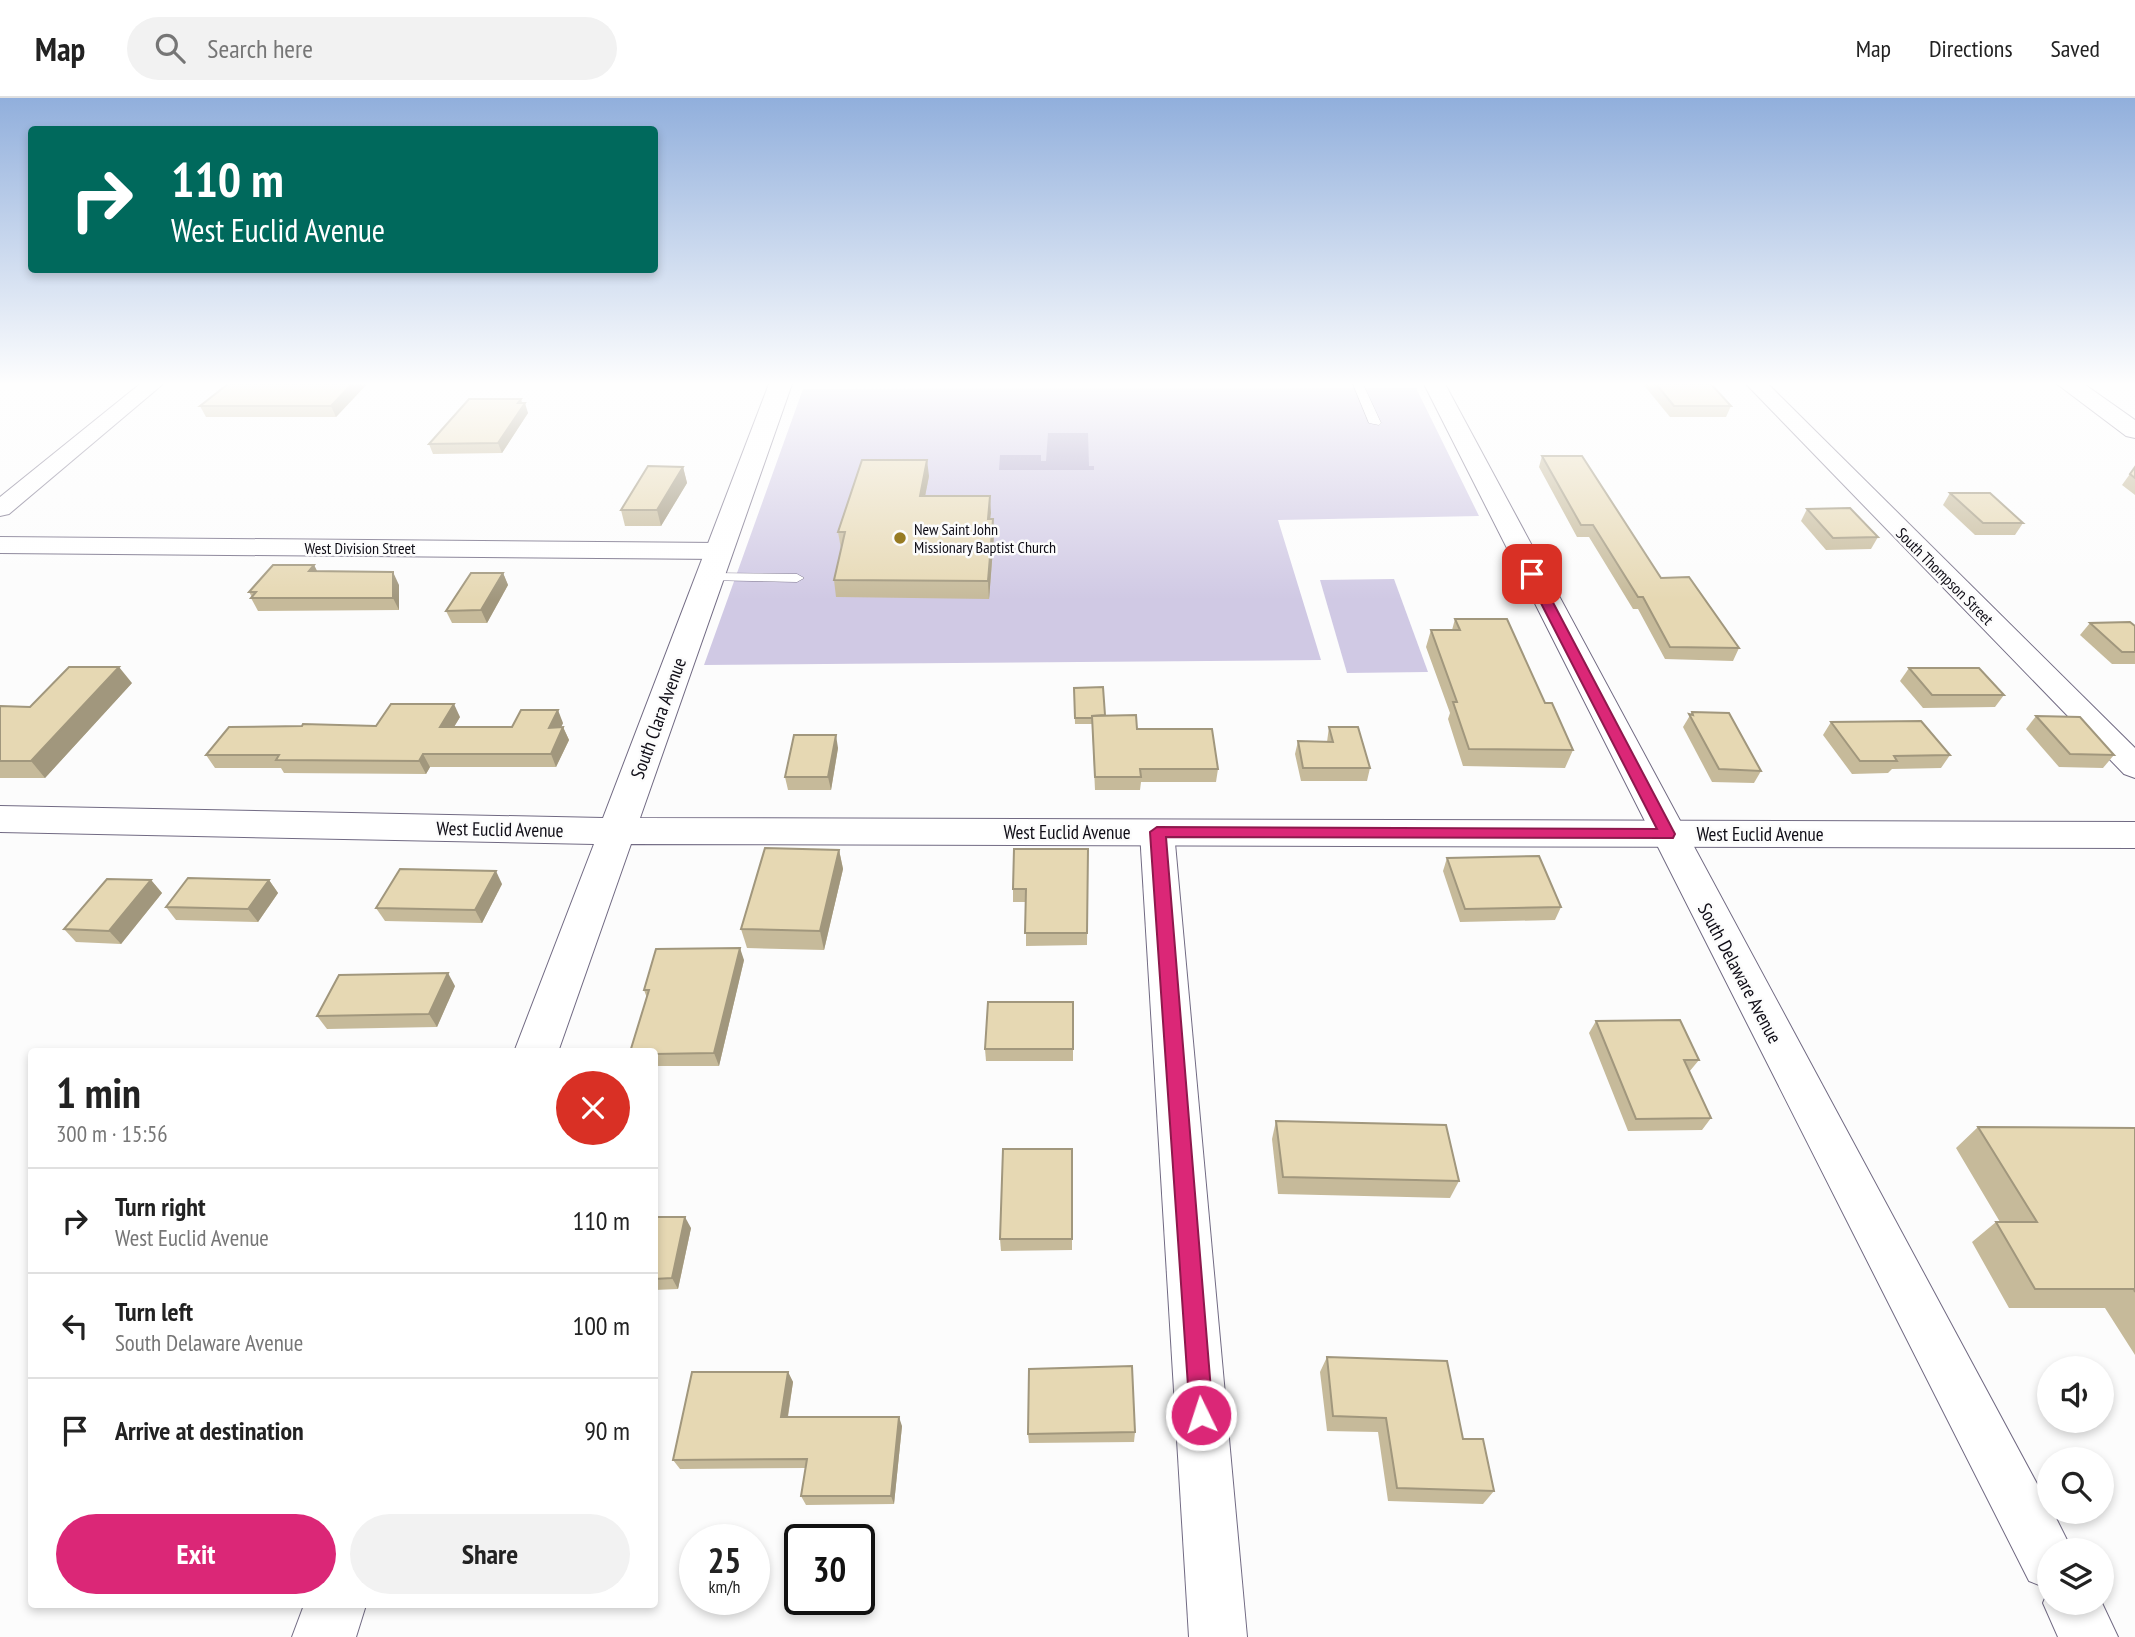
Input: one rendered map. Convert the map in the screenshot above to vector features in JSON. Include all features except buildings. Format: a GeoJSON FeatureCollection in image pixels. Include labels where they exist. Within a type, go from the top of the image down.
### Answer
{"type":"FeatureCollection","features":[{"type":"Feature","properties":{"kind":"street"},"geometry":{"type":"LineString","coordinates":[[0,509],[65,456]]}},
{"type":"Feature","properties":{"kind":"street","name":"South Clara Avenue"},"geometry":{"type":"LineString","coordinates":[[537,1048],[755,456]]}},
{"type":"Feature","properties":{"kind":"street","name":"South Delaware Avenue"},"geometry":{"type":"LineString","coordinates":[[1471,456],[2037,1538]]}},
{"type":"Feature","properties":{"kind":"street","name":"South Thompson Street"},"geometry":{"type":"LineString","coordinates":[[1827,456],[2135,767]]}},
{"type":"Feature","properties":{"kind":"street","name":"West Division Street"},"geometry":{"type":"LineString","coordinates":[[0,545],[715,564]]}},
{"type":"Feature","properties":{"kind":"street","name":"West Euclid Avenue"},"geometry":{"type":"LineString","coordinates":[[0,819],[616,831],[2135,835]]}},
{"type":"Feature","properties":{"kind":"street"},"geometry":{"type":"LineString","coordinates":[[1157,832],[1218,1637]]}},
{"type":"Feature","properties":{"kind":"street"},"geometry":{"type":"LineString","coordinates":[[324,1637],[334,1608]]}},
{"type":"Feature","properties":{"kind":"street"},"geometry":{"type":"LineString","coordinates":[[2077,1615],[2089,1637]]}},
{"type":"Feature","properties":{"kind":"lane"},"geometry":{"type":"LineString","coordinates":[[715,564],[797,578]]}},
{"type":"Feature","properties":{"kind":"shaded area"},"geometry":{"type":"Polygon","coordinates":[[[779,456],[1449,456],[1479,516],[1278,520],[1321,660],[704,665],[779,456]]]}},
{"type":"Feature","properties":{"kind":"shaded area"},"geometry":{"type":"Polygon","coordinates":[[[1000,456],[1041,456],[1041,461],[1046,461],[1046,456],[1089,456],[1089,466],[1094,466],[1094,470],[999,470],[1000,456]]]}},
{"type":"Feature","properties":{"kind":"shaded area"},"geometry":{"type":"Polygon","coordinates":[[[1394,579],[1428,672],[1347,673],[1320,580],[1394,579]]]}},
{"type":"Feature","properties":{"kind":"place","name":"New Saint John Missionary Baptist Church"},"geometry":{"type":"Point","coordinates":[900,538]}},
{"type":"Feature","properties":{"kind":"route"},"geometry":{"type":"LineString","coordinates":[[1201,1415],[1157,832],[1667,834],[1532,574]]}}]}
